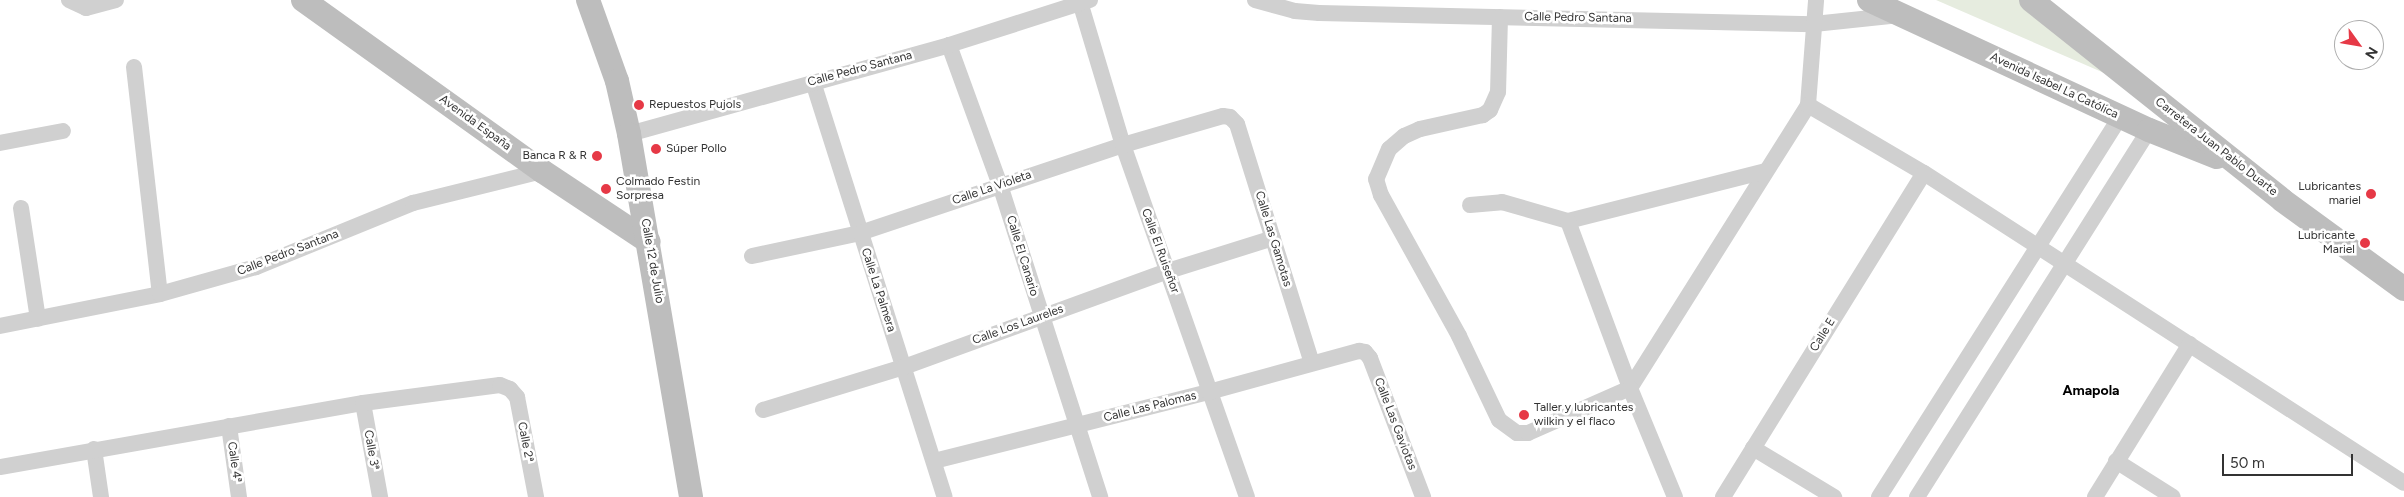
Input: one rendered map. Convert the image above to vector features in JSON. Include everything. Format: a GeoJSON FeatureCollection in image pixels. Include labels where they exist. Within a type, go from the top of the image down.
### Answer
{"type":"FeatureCollection","features":[{"type":"Feature","properties":{"kind":"main road","name":"Avenida España"},"geometry":{"type":"LineString","coordinates":[[303,0],[542,171],[650,242]]}},
{"type":"Feature","properties":{"kind":"main road","name":"Calle 12 de Julio"},"geometry":{"type":"LineString","coordinates":[[588,0],[617,81],[629,134],[650,242],[691,497]]}},
{"type":"Feature","properties":{"kind":"main road","name":"Avenida Isabel La Católica"},"geometry":{"type":"LineString","coordinates":[[1869,0],[2149,130],[2242,167]]}},
{"type":"Feature","properties":{"kind":"main road","name":"Carretera Juan Pablo Duarte"},"geometry":{"type":"LineString","coordinates":[[2031,0],[2242,167],[2404,289]]}},
{"type":"Feature","properties":{"kind":"street"},"geometry":{"type":"LineString","coordinates":[[69,0],[86,8],[116,0]]}},
{"type":"Feature","properties":{"kind":"street","name":"Calle Pedro Santana"},"geometry":{"type":"LineString","coordinates":[[1254,0],[1295,11],[1318,6],[1500,17],[1814,24],[1902,15]]}},
{"type":"Feature","properties":{"kind":"street"},"geometry":{"type":"LineString","coordinates":[[1500,17],[1495,103],[1483,115],[1420,129],[1404,136],[1389,149],[1376,179],[1381,195],[1459,336],[1499,420],[1506,428],[1516,433],[1539,431],[1630,388],[1808,104],[1816,0]]}},
{"type":"Feature","properties":{"kind":"street","name":"Calle Pedro Santana"},"geometry":{"type":"LineString","coordinates":[[629,134],[949,44],[1085,1]]}},
{"type":"Feature","properties":{"kind":"street","name":"Calle El Ruiseñor"},"geometry":{"type":"LineString","coordinates":[[1085,1],[1123,145],[1247,497]]}},
{"type":"Feature","properties":{"kind":"street","name":"Calle El Canario"},"geometry":{"type":"LineString","coordinates":[[949,44],[1000,185],[1075,425],[1100,497]]}},
{"type":"Feature","properties":{"kind":"street"},"geometry":{"type":"LineString","coordinates":[[134,67],[160,294]]}},
{"type":"Feature","properties":{"kind":"street","name":"Calle La Palmera"},"geometry":{"type":"LineString","coordinates":[[812,82],[945,497]]}},
{"type":"Feature","properties":{"kind":"street"},"geometry":{"type":"LineString","coordinates":[[1808,104],[1924,173],[2404,483]]}},
{"type":"Feature","properties":{"kind":"street","name":"Calle La Violeta"},"geometry":{"type":"LineString","coordinates":[[752,256],[860,233],[1123,145],[1223,116],[1230,117]]}},
{"type":"Feature","properties":{"kind":"street","name":"Calle Las Gamotas"},"geometry":{"type":"LineString","coordinates":[[1230,117],[1237,124],[1312,363]]}},
{"type":"Feature","properties":{"kind":"street"},"geometry":{"type":"LineString","coordinates":[[1879,497],[2120,117]]}},
{"type":"Feature","properties":{"kind":"street"},"geometry":{"type":"LineString","coordinates":[[1917,497],[2149,130]]}},
{"type":"Feature","properties":{"kind":"street"},"geometry":{"type":"LineString","coordinates":[[0,143],[63,131]]}},
{"type":"Feature","properties":{"kind":"street","name":"Calle Pedro Santana"},"geometry":{"type":"LineString","coordinates":[[0,326],[38,320],[160,294],[256,267],[413,204],[542,171]]}},
{"type":"Feature","properties":{"kind":"street"},"geometry":{"type":"LineString","coordinates":[[1470,205],[1502,202],[1528,207],[1568,221],[1766,171]]}},
{"type":"Feature","properties":{"kind":"street","name":"Calle E"},"geometry":{"type":"LineString","coordinates":[[1723,497],[1924,173]]}},
{"type":"Feature","properties":{"kind":"street"},"geometry":{"type":"LineString","coordinates":[[21,208],[38,320]]}},
{"type":"Feature","properties":{"kind":"street"},"geometry":{"type":"LineString","coordinates":[[1568,221],[1630,388],[1675,497]]}},
{"type":"Feature","properties":{"kind":"street","name":"Calle Los Laureles"},"geometry":{"type":"LineString","coordinates":[[763,410],[904,367],[1168,272],[1273,238]]}},
{"type":"Feature","properties":{"kind":"street"},"geometry":{"type":"LineString","coordinates":[[2095,497],[2190,344]]}},
{"type":"Feature","properties":{"kind":"street","name":"Calle Las Palomas"},"geometry":{"type":"LineString","coordinates":[[934,461],[1209,392],[1312,363],[1365,352]]}},
{"type":"Feature","properties":{"kind":"street","name":"Calle Las Gaviotas"},"geometry":{"type":"LineString","coordinates":[[1365,352],[1423,497]]}},
{"type":"Feature","properties":{"kind":"street","name":"Calle 2ª"},"geometry":{"type":"LineString","coordinates":[[363,403],[500,385],[510,389],[517,397],[536,497]]}},
{"type":"Feature","properties":{"kind":"street"},"geometry":{"type":"LineString","coordinates":[[0,467],[363,403]]}},
{"type":"Feature","properties":{"kind":"street","name":"Calle 3ª"},"geometry":{"type":"LineString","coordinates":[[363,403],[380,497]]}},
{"type":"Feature","properties":{"kind":"street","name":"Calle 4ª"},"geometry":{"type":"LineString","coordinates":[[230,426],[239,497]]}},
{"type":"Feature","properties":{"kind":"street"},"geometry":{"type":"LineString","coordinates":[[1753,448],[1834,497]]}},
{"type":"Feature","properties":{"kind":"street"},"geometry":{"type":"LineString","coordinates":[[94,450],[102,497]]}},
{"type":"Feature","properties":{"kind":"street"},"geometry":{"type":"LineString","coordinates":[[2116,461],[2173,497]]}},
{"type":"Feature","properties":{"kind":"shaded area"},"geometry":{"type":"Polygon","coordinates":[[[1936,0],[2020,0],[2125,82],[1936,0]]]}},
{"type":"Feature","properties":{"kind":"place","name":"Repuestos Pujols"},"geometry":{"type":"Point","coordinates":[639,105]}},
{"type":"Feature","properties":{"kind":"place","name":"Súper Pollo"},"geometry":{"type":"Point","coordinates":[656,149]}},
{"type":"Feature","properties":{"kind":"place","name":"Banca R & R"},"geometry":{"type":"Point","coordinates":[597,156]}},
{"type":"Feature","properties":{"kind":"place","name":"Colmado Festin Sorpresa"},"geometry":{"type":"Point","coordinates":[606,189]}},
{"type":"Feature","properties":{"kind":"place","name":"Lubricantes mariel"},"geometry":{"type":"Point","coordinates":[2371,194]}},
{"type":"Feature","properties":{"kind":"place","name":"Lubricante Mariel"},"geometry":{"type":"Point","coordinates":[2365,243]}},
{"type":"Feature","properties":{"kind":"place","name":"Taller y lubricantes wilkin y el flaco"},"geometry":{"type":"Point","coordinates":[1524,415]}},
{"type":"Feature","properties":{"kind":"district","name":"Amapola"},"geometry":{"type":"Point","coordinates":[2091,391]}}]}
